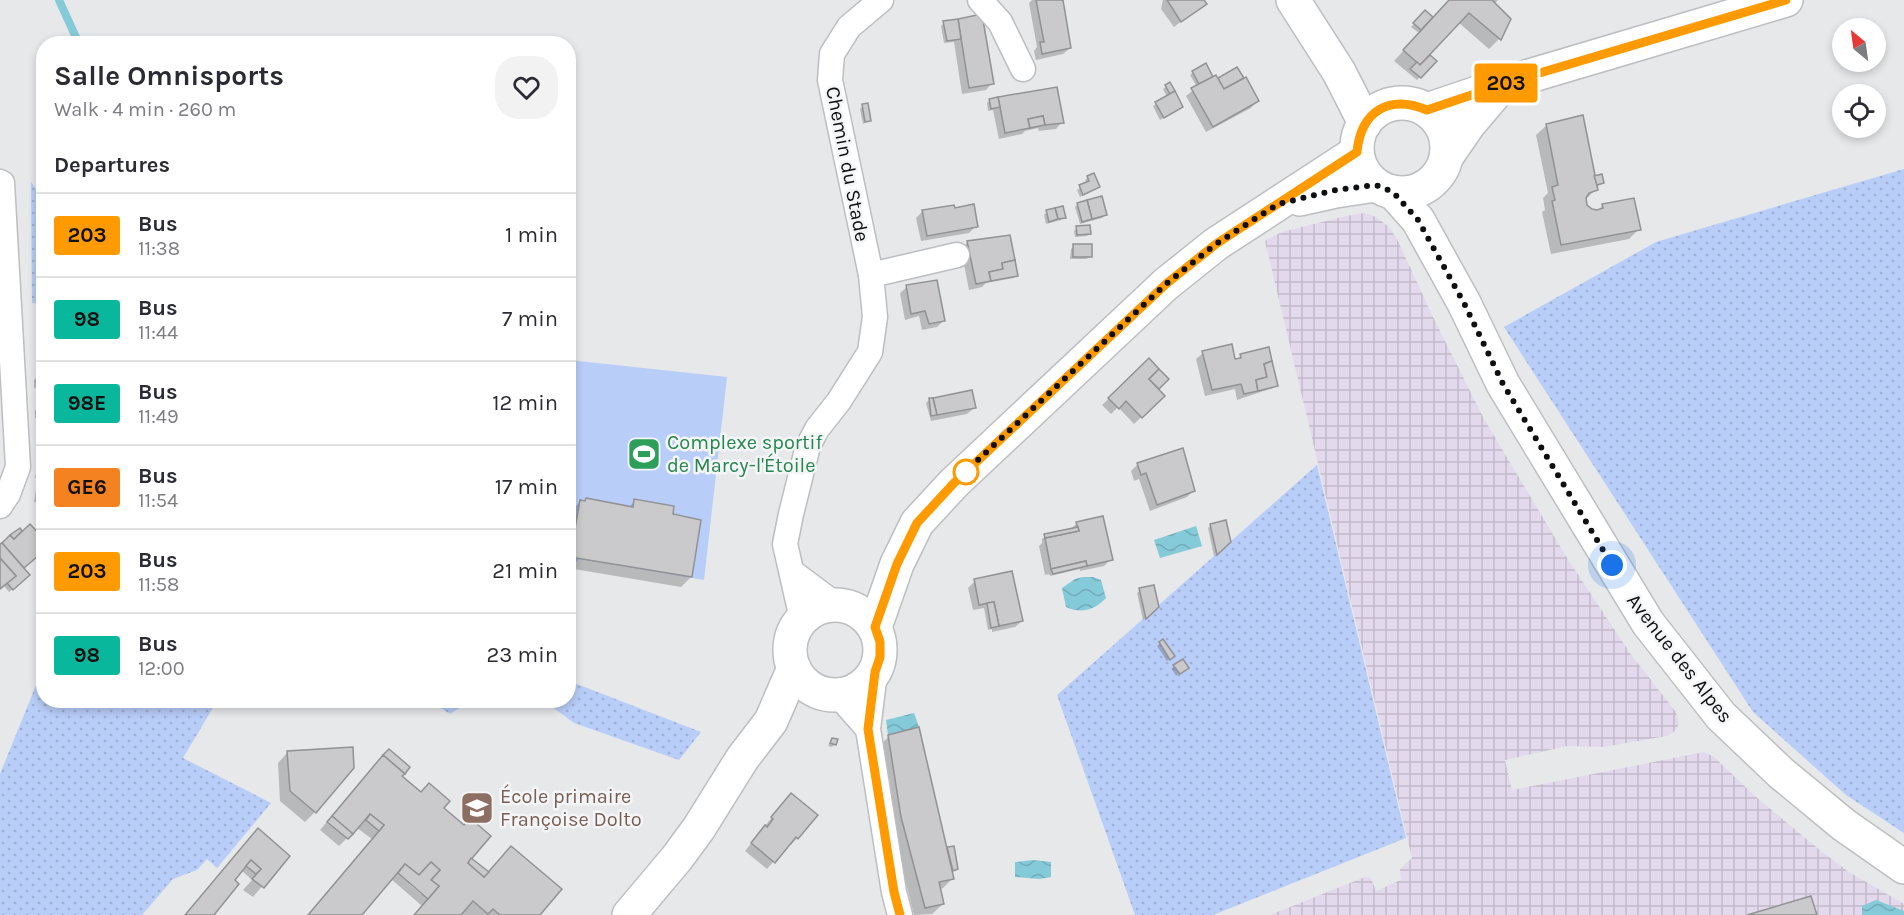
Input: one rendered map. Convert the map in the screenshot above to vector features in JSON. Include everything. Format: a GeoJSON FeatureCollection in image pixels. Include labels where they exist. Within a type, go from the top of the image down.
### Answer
{"type":"FeatureCollection","features":[{"type":"Feature","properties":{"kind":"street","name":"Chemin du Stade"},"geometry":{"type":"LineString","coordinates":[[802,619],[785,544],[791,514],[808,446],[817,429],[870,352],[875,317],[871,275],[830,80],[832,54],[849,27],[881,0]]}},
{"type":"Feature","properties":{"kind":"street"},"geometry":{"type":"LineString","coordinates":[[980,0],[1000,22],[1023,69]]}},
{"type":"Feature","properties":{"kind":"street"},"geometry":{"type":"LineString","coordinates":[[1293,0],[1339,72],[1369,127],[1360,164],[1366,176],[1384,188]]}},
{"type":"Feature","properties":{"kind":"street"},"geometry":{"type":"LineString","coordinates":[[1427,110],[1502,85],[1786,0]]}},
{"type":"Feature","properties":{"kind":"street"},"geometry":{"type":"LineString","coordinates":[[1278,204],[1336,190],[1384,188],[1408,193],[1421,189],[1440,168],[1469,124],[1502,85]]}},
{"type":"Feature","properties":{"kind":"street"},"geometry":{"type":"LineString","coordinates":[[875,627],[897,564],[917,523],[959,478],[1166,284],[1216,244],[1278,204],[1400,103],[1427,110],[1444,130],[1447,143],[1440,168]]}},
{"type":"Feature","properties":{"kind":"street","name":"Avenue des Alpes"},"geometry":{"type":"LineString","coordinates":[[1440,168],[1439,213],[1464,303]]}},
{"type":"Feature","properties":{"kind":"street"},"geometry":{"type":"LineString","coordinates":[[0,182],[2,183],[18,468],[8,494],[0,506]]}},
{"type":"Feature","properties":{"kind":"street","name":"Avenue des Alpes"},"geometry":{"type":"LineString","coordinates":[[1384,188],[1418,220],[1464,303],[1503,384],[1648,623],[1721,716],[1782,773],[1845,825],[1904,867]]}},
{"type":"Feature","properties":{"kind":"street"},"geometry":{"type":"LineString","coordinates":[[871,275],[957,255]]}},
{"type":"Feature","properties":{"kind":"street"},"geometry":{"type":"LineString","coordinates":[[868,729],[832,694],[813,689],[802,680],[790,656],[790,642],[794,630],[811,611],[823,606],[842,605],[897,564]]}},
{"type":"Feature","properties":{"kind":"street"},"geometry":{"type":"LineString","coordinates":[[792,572],[842,605],[868,618],[875,627],[880,642],[880,657],[875,672],[868,729],[894,892],[900,915]]}},
{"type":"Feature","properties":{"kind":"street"},"geometry":{"type":"LineString","coordinates":[[629,915],[699,828],[742,759],[771,721],[794,668]]}},
{"type":"Feature","properties":{"kind":"street"},"geometry":{"type":"LineString","coordinates":[[771,721],[832,694],[853,692],[866,684],[875,672]]}},
{"type":"Feature","properties":{"kind":"shaded area"},"geometry":{"type":"Polygon","coordinates":[[[1904,169],[1904,833],[1846,795],[1753,712],[1504,327],[1656,242],[1904,169]]]}},
{"type":"Feature","properties":{"kind":"shaded area"},"geometry":{"type":"Polygon","coordinates":[[[31,182],[36,189],[36,303],[32,303],[31,182]]]}},
{"type":"Feature","properties":{"kind":"shaded area"},"geometry":{"type":"Polygon","coordinates":[[[1364,213],[1376,217],[1389,227],[1397,239],[1484,419],[1567,558],[1632,656],[1676,712],[1679,724],[1674,732],[1667,736],[1603,747],[1567,746],[1505,760],[1512,790],[1704,752],[1714,757],[1756,797],[1821,851],[1849,872],[1904,904],[1904,915],[1270,915],[1365,877],[1371,878],[1376,891],[1401,880],[1400,869],[1412,858],[1265,241],[1282,232],[1364,213]]]}},
{"type":"Feature","properties":{"kind":"shaded area","name":"Complexe sportif de Marcy-l'Étoile"},"geometry":{"type":"Polygon","coordinates":[[[576,361],[727,377],[704,580],[579,559],[576,562],[576,361]]]}},
{"type":"Feature","properties":{"kind":"shaded area"},"geometry":{"type":"Polygon","coordinates":[[[1317,465],[1406,838],[1213,915],[1135,915],[1057,695],[1317,465]]]}},
{"type":"Feature","properties":{"kind":"shaded area"},"geometry":{"type":"Polygon","coordinates":[[[576,684],[701,732],[679,760],[574,723],[553,708],[576,708],[576,684]]]}},
{"type":"Feature","properties":{"kind":"shaded area"},"geometry":{"type":"Polygon","coordinates":[[[36,685],[36,708],[213,708],[183,758],[271,803],[217,868],[207,859],[197,870],[173,879],[142,915],[0,915],[0,774],[36,685]]]}},
{"type":"Feature","properties":{"kind":"shaded area"},"geometry":{"type":"Polygon","coordinates":[[[441,708],[460,708],[450,714],[441,708]]]}},
{"type":"Feature","properties":{"kind":"water"},"geometry":{"type":"Polygon","coordinates":[[[1196,526],[1202,546],[1160,558],[1154,540],[1196,526]]]}},
{"type":"Feature","properties":{"kind":"water"},"geometry":{"type":"Polygon","coordinates":[[[1083,577],[1101,580],[1106,598],[1088,610],[1066,607],[1062,588],[1075,579],[1083,577]]]}},
{"type":"Feature","properties":{"kind":"water"},"geometry":{"type":"Polygon","coordinates":[[[914,713],[919,727],[888,735],[886,720],[914,713]]]}},
{"type":"Feature","properties":{"kind":"water"},"geometry":{"type":"Polygon","coordinates":[[[1033,860],[1051,862],[1051,877],[1040,879],[1015,877],[1015,862],[1033,860]]]}},
{"type":"Feature","properties":{"kind":"water"},"geometry":{"type":"Polygon","coordinates":[[[1876,900],[1904,911],[1904,915],[1862,915],[1862,906],[1876,900]]]}},
{"type":"Feature","properties":{"kind":"building"},"geometry":{"type":"Polygon","coordinates":[[[1036,0],[1063,0],[1071,48],[1042,54],[1040,42],[1044,42],[1036,0]]]}},
{"type":"Feature","properties":{"kind":"building"},"geometry":{"type":"Polygon","coordinates":[[[1167,0],[1204,0],[1207,4],[1181,22],[1167,0]]]}},
{"type":"Feature","properties":{"kind":"building"},"geometry":{"type":"Polygon","coordinates":[[[1449,0],[1492,0],[1511,19],[1501,40],[1469,13],[1420,65],[1403,50],[1449,0]]]}},
{"type":"Feature","properties":{"kind":"building"},"geometry":{"type":"Polygon","coordinates":[[[1425,10],[1433,17],[1421,30],[1413,23],[1425,10]]]}},
{"type":"Feature","properties":{"kind":"building"},"geometry":{"type":"Polygon","coordinates":[[[982,14],[994,84],[969,88],[958,19],[982,14]]]}},
{"type":"Feature","properties":{"kind":"building"},"geometry":{"type":"Polygon","coordinates":[[[958,19],[961,39],[947,41],[943,21],[958,19]]]}},
{"type":"Feature","properties":{"kind":"building"},"geometry":{"type":"Polygon","coordinates":[[[1430,55],[1437,61],[1421,78],[1410,69],[1417,62],[1420,65],[1430,55]]]}},
{"type":"Feature","properties":{"kind":"building"},"geometry":{"type":"Polygon","coordinates":[[[1206,63],[1213,77],[1199,84],[1192,71],[1206,63]]]}},
{"type":"Feature","properties":{"kind":"building"},"geometry":{"type":"Polygon","coordinates":[[[1237,67],[1244,78],[1224,89],[1218,78],[1237,67]]]}},
{"type":"Feature","properties":{"kind":"building"},"geometry":{"type":"Polygon","coordinates":[[[1216,75],[1224,89],[1246,77],[1259,101],[1213,127],[1191,88],[1216,75]]]}},
{"type":"Feature","properties":{"kind":"building"},"geometry":{"type":"Polygon","coordinates":[[[1170,82],[1175,91],[1170,94],[1165,85],[1170,82]]]}},
{"type":"Feature","properties":{"kind":"building"},"geometry":{"type":"Polygon","coordinates":[[[1057,87],[1064,123],[1045,125],[1043,116],[1028,119],[1030,128],[1005,133],[998,97],[1057,87]]]}},
{"type":"Feature","properties":{"kind":"building"},"geometry":{"type":"Polygon","coordinates":[[[1175,91],[1183,107],[1164,118],[1155,102],[1175,91]]]}},
{"type":"Feature","properties":{"kind":"building"},"geometry":{"type":"Polygon","coordinates":[[[998,97],[1000,107],[991,109],[989,99],[998,97]]]}},
{"type":"Feature","properties":{"kind":"building"},"geometry":{"type":"Polygon","coordinates":[[[868,103],[871,121],[865,122],[862,104],[868,103]]]}},
{"type":"Feature","properties":{"kind":"building"},"geometry":{"type":"Polygon","coordinates":[[[1583,115],[1598,190],[1589,193],[1586,198],[1587,205],[1597,210],[1603,208],[1602,204],[1634,198],[1641,230],[1561,245],[1552,201],[1555,200],[1552,187],[1558,185],[1546,124],[1583,115]]]}},
{"type":"Feature","properties":{"kind":"building"},"geometry":{"type":"Polygon","coordinates":[[[1043,116],[1045,125],[1030,128],[1028,119],[1043,116]]]}},
{"type":"Feature","properties":{"kind":"building"},"geometry":{"type":"Polygon","coordinates":[[[1094,173],[1100,187],[1083,195],[1079,185],[1089,181],[1087,176],[1094,173]]]}},
{"type":"Feature","properties":{"kind":"building"},"geometry":{"type":"Polygon","coordinates":[[[1602,174],[1604,183],[1597,185],[1594,176],[1602,174]]]}},
{"type":"Feature","properties":{"kind":"building"},"geometry":{"type":"Polygon","coordinates":[[[1102,196],[1107,215],[1092,219],[1087,200],[1102,196]]]}},
{"type":"Feature","properties":{"kind":"building"},"geometry":{"type":"Polygon","coordinates":[[[1087,200],[1092,219],[1082,222],[1077,203],[1087,200]]]}},
{"type":"Feature","properties":{"kind":"building"},"geometry":{"type":"Polygon","coordinates":[[[974,204],[978,227],[927,236],[922,210],[974,204]]]}},
{"type":"Feature","properties":{"kind":"building"},"geometry":{"type":"Polygon","coordinates":[[[1063,206],[1066,218],[1058,219],[1055,208],[1063,206]]]}},
{"type":"Feature","properties":{"kind":"building"},"geometry":{"type":"Polygon","coordinates":[[[1055,208],[1058,219],[1049,222],[1046,210],[1055,208]]]}},
{"type":"Feature","properties":{"kind":"building"},"geometry":{"type":"Polygon","coordinates":[[[1090,225],[1091,234],[1077,235],[1076,226],[1090,225]]]}},
{"type":"Feature","properties":{"kind":"building"},"geometry":{"type":"Polygon","coordinates":[[[1010,235],[1015,260],[1002,263],[1003,269],[989,272],[991,281],[976,284],[967,241],[1010,235]]]}},
{"type":"Feature","properties":{"kind":"building"},"geometry":{"type":"Polygon","coordinates":[[[1073,244],[1092,244],[1092,257],[1073,257],[1073,244]]]}},
{"type":"Feature","properties":{"kind":"building"},"geometry":{"type":"Polygon","coordinates":[[[1015,260],[1018,276],[991,281],[989,272],[1003,269],[1002,263],[1015,260]]]}},
{"type":"Feature","properties":{"kind":"building"},"geometry":{"type":"Polygon","coordinates":[[[937,280],[945,321],[929,324],[925,311],[911,314],[906,285],[937,280]]]}},
{"type":"Feature","properties":{"kind":"building"},"geometry":{"type":"Polygon","coordinates":[[[1232,344],[1235,359],[1241,358],[1240,354],[1269,347],[1272,361],[1264,364],[1267,377],[1256,380],[1258,391],[1244,394],[1241,384],[1212,390],[1202,351],[1232,344]]]}},
{"type":"Feature","properties":{"kind":"building"},"geometry":{"type":"Polygon","coordinates":[[[1149,358],[1159,369],[1149,379],[1165,396],[1142,418],[1126,401],[1119,409],[1108,398],[1149,358]]]}},
{"type":"Feature","properties":{"kind":"building"},"geometry":{"type":"Polygon","coordinates":[[[1272,361],[1278,386],[1258,391],[1256,380],[1267,377],[1264,364],[1272,361]]]}},
{"type":"Feature","properties":{"kind":"building"},"geometry":{"type":"Polygon","coordinates":[[[1159,369],[1169,379],[1159,389],[1149,379],[1159,369]]]}},
{"type":"Feature","properties":{"kind":"building"},"geometry":{"type":"Polygon","coordinates":[[[972,390],[976,408],[937,415],[933,398],[972,390]]]}},
{"type":"Feature","properties":{"kind":"building"},"geometry":{"type":"Polygon","coordinates":[[[929,398],[933,398],[937,415],[931,416],[929,398]]]}},
{"type":"Feature","properties":{"kind":"building"},"geometry":{"type":"Polygon","coordinates":[[[1183,448],[1195,491],[1157,505],[1146,473],[1141,475],[1137,463],[1183,448]]]}},
{"type":"Feature","properties":{"kind":"building"},"geometry":{"type":"Polygon","coordinates":[[[586,498],[633,507],[634,499],[674,506],[673,514],[701,520],[692,577],[576,558],[576,523],[580,500],[585,501],[586,498]]]}},
{"type":"Feature","properties":{"kind":"building"},"geometry":{"type":"Polygon","coordinates":[[[1103,516],[1113,560],[1087,566],[1086,561],[1051,569],[1045,538],[1079,531],[1076,522],[1103,516]]]}},
{"type":"Feature","properties":{"kind":"building"},"geometry":{"type":"Polygon","coordinates":[[[1226,520],[1231,542],[1217,555],[1210,524],[1226,520]]]}},
{"type":"Feature","properties":{"kind":"building"},"geometry":{"type":"Polygon","coordinates":[[[30,524],[36,530],[36,558],[24,568],[2,543],[10,535],[14,539],[30,524]]]}},
{"type":"Feature","properties":{"kind":"building"},"geometry":{"type":"Polygon","coordinates":[[[1078,527],[1079,531],[1045,538],[1044,534],[1078,527]]]}},
{"type":"Feature","properties":{"kind":"building"},"geometry":{"type":"Polygon","coordinates":[[[20,528],[22,531],[14,539],[10,535],[20,528]]]}},
{"type":"Feature","properties":{"kind":"building"},"geometry":{"type":"Polygon","coordinates":[[[2,543],[30,575],[13,590],[7,583],[16,576],[0,558],[0,544],[2,543]]]}},
{"type":"Feature","properties":{"kind":"building"},"geometry":{"type":"Polygon","coordinates":[[[0,558],[16,576],[0,589],[0,558]]]}},
{"type":"Feature","properties":{"kind":"building"},"geometry":{"type":"Polygon","coordinates":[[[1086,561],[1087,566],[1053,574],[1051,569],[1086,561]]]}},
{"type":"Feature","properties":{"kind":"building"},"geometry":{"type":"Polygon","coordinates":[[[1012,571],[1023,621],[999,626],[994,602],[979,605],[974,579],[1012,571]]]}},
{"type":"Feature","properties":{"kind":"building"},"geometry":{"type":"Polygon","coordinates":[[[1154,585],[1159,607],[1146,619],[1139,588],[1154,585]]]}},
{"type":"Feature","properties":{"kind":"building"},"geometry":{"type":"Polygon","coordinates":[[[994,602],[999,626],[991,628],[987,603],[994,602]]]}},
{"type":"Feature","properties":{"kind":"building"},"geometry":{"type":"Polygon","coordinates":[[[1163,639],[1175,656],[1170,660],[1159,642],[1163,639]]]}},
{"type":"Feature","properties":{"kind":"building"},"geometry":{"type":"Polygon","coordinates":[[[1183,659],[1189,668],[1180,674],[1173,665],[1183,659]]]}},
{"type":"Feature","properties":{"kind":"building"},"geometry":{"type":"Polygon","coordinates":[[[919,727],[954,879],[939,882],[944,904],[925,908],[901,817],[888,735],[919,727]]]}},
{"type":"Feature","properties":{"kind":"building"},"geometry":{"type":"Polygon","coordinates":[[[832,738],[838,739],[836,745],[830,743],[832,738]]]}},
{"type":"Feature","properties":{"kind":"building"},"geometry":{"type":"Polygon","coordinates":[[[353,747],[354,768],[316,813],[290,791],[287,751],[353,747]]]}},
{"type":"Feature","properties":{"kind":"building"},"geometry":{"type":"Polygon","coordinates":[[[389,749],[410,767],[405,774],[383,755],[389,749]]]}},
{"type":"Feature","properties":{"kind":"building"},"geometry":{"type":"Polygon","coordinates":[[[383,755],[421,792],[429,783],[450,801],[444,808],[464,825],[470,818],[491,836],[468,863],[484,877],[511,846],[562,889],[540,915],[500,915],[493,909],[488,914],[473,901],[461,915],[414,915],[439,886],[431,880],[440,870],[431,862],[419,875],[405,864],[362,915],[308,915],[384,825],[370,814],[353,834],[332,816],[383,755]]]}},
{"type":"Feature","properties":{"kind":"building"},"geometry":{"type":"Polygon","coordinates":[[[791,793],[818,815],[775,863],[751,843],[765,825],[767,827],[773,819],[771,817],[791,793]]]}},
{"type":"Feature","properties":{"kind":"building"},"geometry":{"type":"Polygon","coordinates":[[[370,814],[384,825],[379,831],[366,820],[370,814]]]}},
{"type":"Feature","properties":{"kind":"building"},"geometry":{"type":"Polygon","coordinates":[[[332,816],[353,834],[348,839],[327,822],[332,816]]]}},
{"type":"Feature","properties":{"kind":"building"},"geometry":{"type":"Polygon","coordinates":[[[258,828],[290,856],[264,888],[252,879],[261,869],[251,860],[235,880],[239,884],[214,915],[185,915],[258,828]]]}},
{"type":"Feature","properties":{"kind":"building"},"geometry":{"type":"Polygon","coordinates":[[[954,846],[958,869],[953,871],[947,847],[954,846]]]}},
{"type":"Feature","properties":{"kind":"building"},"geometry":{"type":"Polygon","coordinates":[[[471,858],[489,872],[484,877],[468,863],[471,858]]]}},
{"type":"Feature","properties":{"kind":"building"},"geometry":{"type":"Polygon","coordinates":[[[251,860],[261,869],[256,874],[246,866],[251,860]]]}},
{"type":"Feature","properties":{"kind":"building"},"geometry":{"type":"Polygon","coordinates":[[[431,862],[440,870],[431,880],[439,886],[428,899],[398,873],[405,864],[419,875],[431,862]]]}},
{"type":"Feature","properties":{"kind":"building"},"geometry":{"type":"Polygon","coordinates":[[[1811,896],[1817,915],[1747,915],[1811,896]]]}},
{"type":"Feature","properties":{"kind":"waterway"},"geometry":{"type":"LineString","coordinates":[[59,0],[75,36]]}},
{"type":"Feature","properties":{"kind":"bus line","name":"203"},"geometry":{"type":"LineString","coordinates":[[900,915],[894,892],[868,729],[875,672],[880,657],[880,642],[875,627],[897,564],[917,523],[954,483],[1166,284],[1216,244],[1357,152],[1358,137],[1365,123],[1386,106],[1400,103],[1427,110],[1516,80],[1786,0]]}},
{"type":"Feature","properties":{"kind":"place","name":"Complexe sportif de Marcy-l'Étoile"},"geometry":{"type":"Point","coordinates":[644,454]}},
{"type":"Feature","properties":{"kind":"place","name":"École primaire Françoise Dolto"},"geometry":{"type":"Point","coordinates":[477,808]}},
{"type":"Feature","properties":{"kind":"route"},"geometry":{"type":"LineString","coordinates":[[966,472],[964,473],[1166,284],[1216,244],[1278,204],[1336,190],[1376,185],[1393,192],[1418,220],[1464,303],[1503,384],[1612,565]]}}]}
